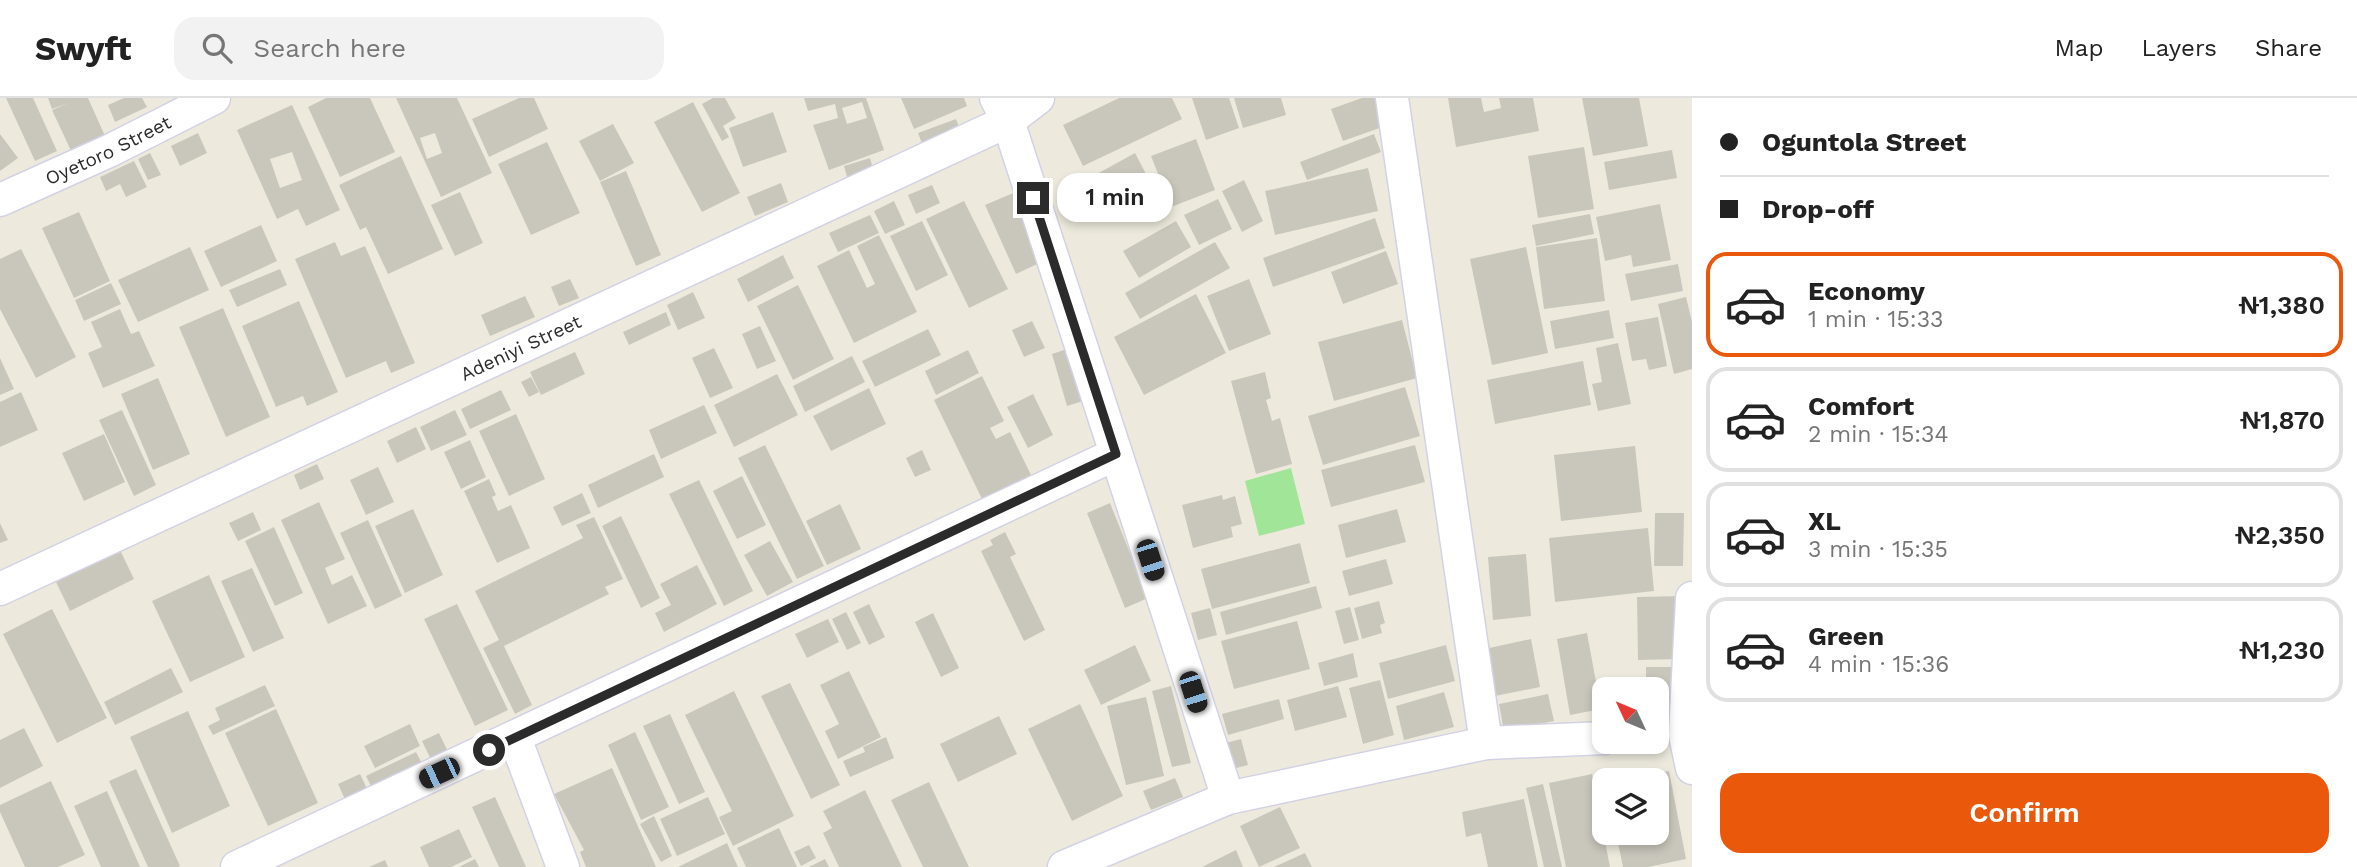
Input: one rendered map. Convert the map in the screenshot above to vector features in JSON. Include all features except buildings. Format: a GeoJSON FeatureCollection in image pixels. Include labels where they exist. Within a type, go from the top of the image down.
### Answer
{"type":"FeatureCollection","features":[{"type":"Feature","properties":{"kind":"street","name":"Oyetoro Street"},"geometry":{"type":"LineString","coordinates":[[0,200],[109,151],[214,98]]}},
{"type":"Feature","properties":{"kind":"street","name":"Adeniyi Street"},"geometry":{"type":"LineString","coordinates":[[0,589],[1002,110],[1038,98]]}},
{"type":"Feature","properties":{"kind":"street"},"geometry":{"type":"LineString","coordinates":[[1392,98],[1486,743]]}},
{"type":"Feature","properties":{"kind":"street"},"geometry":{"type":"LineString","coordinates":[[1002,110],[1228,798]]}},
{"type":"Feature","properties":{"kind":"street"},"geometry":{"type":"LineString","coordinates":[[237,867],[1116,454]]}},
{"type":"Feature","properties":{"kind":"street"},"geometry":{"type":"LineString","coordinates":[[1692,598],[1671,735],[1692,768]]}},
{"type":"Feature","properties":{"kind":"street"},"geometry":{"type":"LineString","coordinates":[[515,738],[563,867]]}},
{"type":"Feature","properties":{"kind":"street"},"geometry":{"type":"LineString","coordinates":[[1064,867],[1228,798],[1486,743],[1592,739]]}},
{"type":"Feature","properties":{"kind":"green space"},"geometry":{"type":"Polygon","coordinates":[[[1291,468],[1305,524],[1259,536],[1245,481],[1291,468]]]}},
{"type":"Feature","properties":{"kind":"route"},"geometry":{"type":"LineString","coordinates":[[489,750],[1116,454],[1033,198]]}}]}
